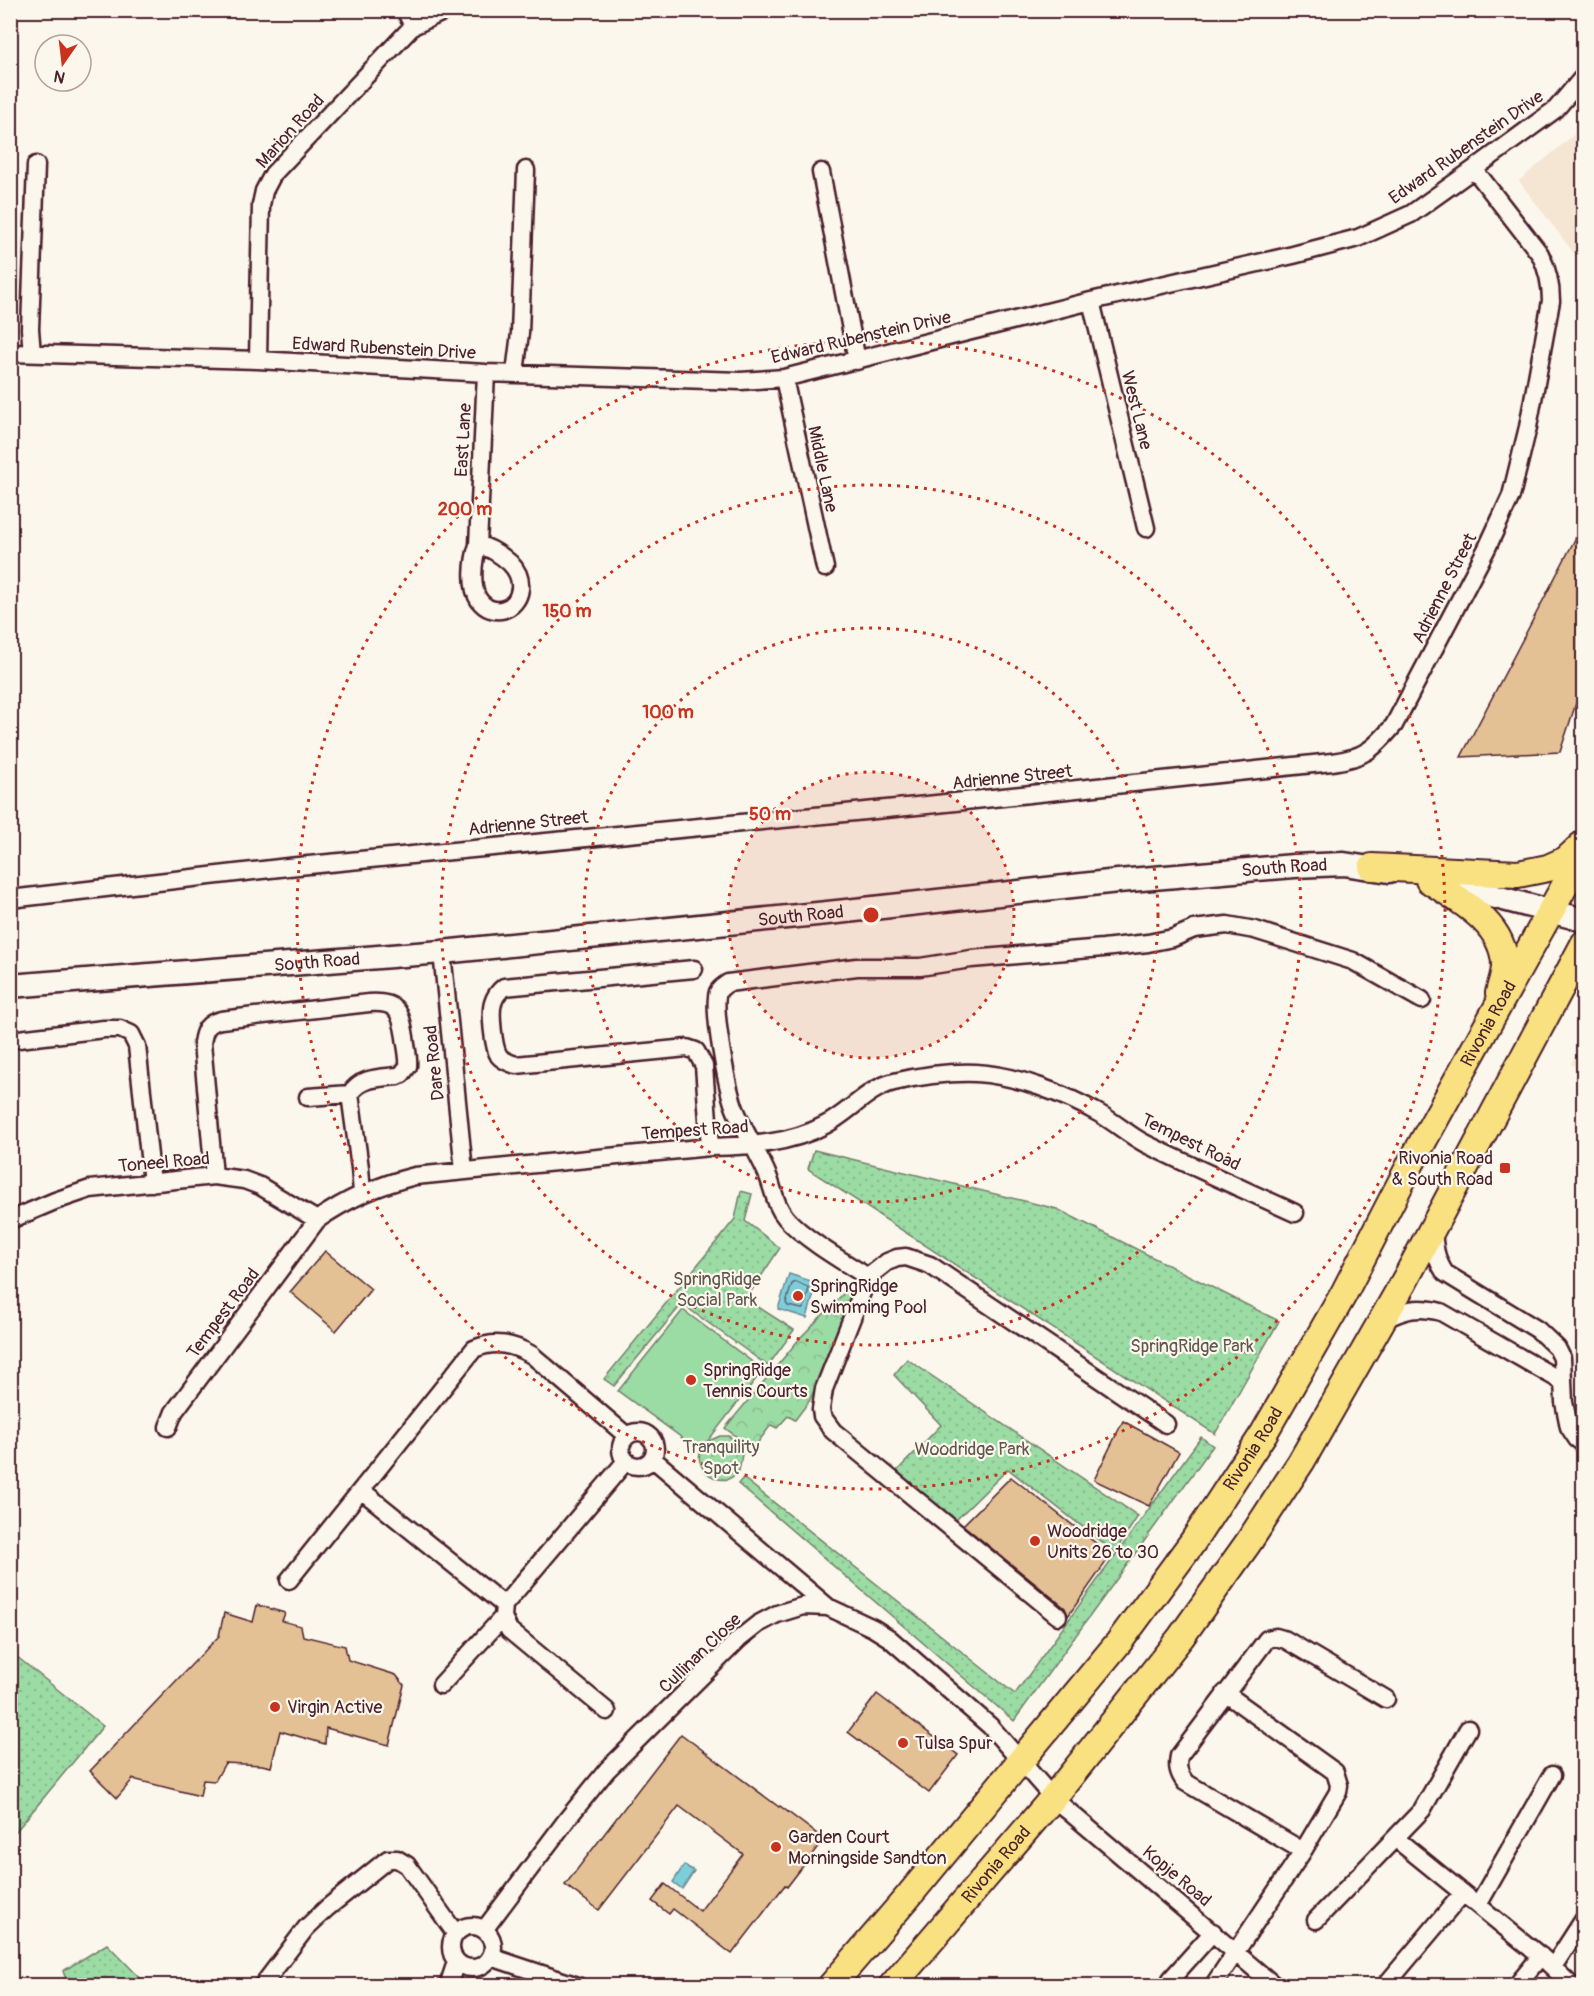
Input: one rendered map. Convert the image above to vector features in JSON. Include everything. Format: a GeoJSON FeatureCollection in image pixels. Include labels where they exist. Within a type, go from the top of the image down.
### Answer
{"type":"FeatureCollection","features":[{"type":"Feature","properties":{"kind":"main road"},"geometry":{"type":"LineString","coordinates":[[1372,867],[1518,874],[1548,868],[1566,860],[1584,844]]}},
{"type":"Feature","properties":{"kind":"main road","name":"Rivonia Road"},"geometry":{"type":"LineString","coordinates":[[831,1986],[1126,1633],[1192,1543],[1264,1433],[1342,1295],[1411,1163],[1584,851]]}},
{"type":"Feature","properties":{"kind":"main road"},"geometry":{"type":"LineString","coordinates":[[1428,880],[1478,913],[1492,929],[1498,941],[1505,965],[1494,1014]]}},
{"type":"Feature","properties":{"kind":"main road","name":"Rivonia Road"},"geometry":{"type":"LineString","coordinates":[[892,1986],[1053,1798],[1181,1637],[1248,1543],[1301,1462],[1382,1320],[1576,970],[1584,944]]}},
{"type":"Feature","properties":{"kind":"street"},"geometry":{"type":"LineString","coordinates":[[405,10],[413,26],[447,10]]}},
{"type":"Feature","properties":{"kind":"street","name":"Marion Road"},"geometry":{"type":"LineString","coordinates":[[258,360],[259,229],[264,191],[273,174],[413,26]]}},
{"type":"Feature","properties":{"kind":"street","name":"Edward Rubenstein Drive"},"geometry":{"type":"LineString","coordinates":[[10,353],[258,360],[486,373],[741,381],[784,378],[1091,301],[1359,238],[1411,214],[1474,170],[1556,109],[1584,76]]}},
{"type":"Feature","properties":{"kind":"street"},"geometry":{"type":"LineString","coordinates":[[32,354],[30,329],[36,165]]}},
{"type":"Feature","properties":{"kind":"street"},"geometry":{"type":"LineString","coordinates":[[515,373],[520,333],[526,170]]}},
{"type":"Feature","properties":{"kind":"street","name":"Adrienne Street"},"geometry":{"type":"LineString","coordinates":[[10,899],[300,866],[1116,786],[1341,761],[1364,755],[1376,746],[1394,725],[1487,548],[1511,496],[1528,427],[1551,301],[1551,282],[1540,254],[1474,170]]}},
{"type":"Feature","properties":{"kind":"street"},"geometry":{"type":"LineString","coordinates":[[821,172],[857,361]]}},
{"type":"Feature","properties":{"kind":"street","name":"West Lane"},"geometry":{"type":"LineString","coordinates":[[1091,301],[1146,528]]}},
{"type":"Feature","properties":{"kind":"street","name":"East Lane"},"geometry":{"type":"LineString","coordinates":[[478,545],[486,373]]}},
{"type":"Feature","properties":{"kind":"street","name":"Middle Lane"},"geometry":{"type":"LineString","coordinates":[[784,378],[825,568]]}},
{"type":"Feature","properties":{"kind":"street","name":"South Road"},"geometry":{"type":"LineString","coordinates":[[10,986],[442,952],[1118,881],[1294,866],[1344,864],[1372,867],[1584,920]]}},
{"type":"Feature","properties":{"kind":"street"},"geometry":{"type":"LineString","coordinates":[[868,1277],[796,1228],[776,1203],[768,1176],[734,1105],[726,1080],[718,1020],[718,991],[728,983],[856,967],[920,967],[971,959],[1148,943],[1173,938],[1194,929],[1227,925],[1255,930],[1353,961],[1422,1000]]}},
{"type":"Feature","properties":{"kind":"street","name":"Dare Road"},"geometry":{"type":"LineString","coordinates":[[442,952],[464,1171]]}},
{"type":"Feature","properties":{"kind":"street"},"geometry":{"type":"LineString","coordinates":[[694,969],[504,987],[493,1003],[495,1042],[498,1055],[516,1065],[687,1048],[696,1051],[704,1066],[710,1147]]}},
{"type":"Feature","properties":{"kind":"street"},"geometry":{"type":"LineString","coordinates":[[214,1176],[202,1043],[205,1030],[214,1021],[385,1003],[394,1007],[402,1015],[408,1066],[398,1076],[363,1081],[356,1085],[350,1094],[362,1193]]}},
{"type":"Feature","properties":{"kind":"street"},"geometry":{"type":"LineString","coordinates":[[10,1040],[104,1029],[120,1029],[131,1034],[137,1046],[152,1183]]}},
{"type":"Feature","properties":{"kind":"street","name":"Tempest Road"},"geometry":{"type":"LineString","coordinates":[[168,1427],[174,1412],[317,1220],[338,1205],[362,1193],[415,1176],[710,1147],[753,1146],[798,1136],[825,1125],[880,1087],[891,1082],[942,1075],[982,1074],[1024,1083],[1064,1096],[1100,1114],[1143,1142],[1295,1213]]}},
{"type":"Feature","properties":{"kind":"street"},"geometry":{"type":"LineString","coordinates":[[308,1097],[350,1094]]}},
{"type":"Feature","properties":{"kind":"street","name":"Toneel Road"},"geometry":{"type":"LineString","coordinates":[[10,1220],[90,1189],[214,1176],[244,1180],[260,1186],[317,1220]]}},
{"type":"Feature","properties":{"kind":"street"},"geometry":{"type":"LineString","coordinates":[[1433,1227],[1435,1250],[1439,1264],[1445,1273],[1538,1330],[1557,1348],[1562,1358],[1564,1402],[1569,1427],[1577,1439],[1584,1444]]}},
{"type":"Feature","properties":{"kind":"street"},"geometry":{"type":"LineString","coordinates":[[1058,1616],[833,1431],[822,1416],[824,1389],[868,1277],[887,1262],[897,1258],[906,1257],[930,1265],[1166,1424]]}},
{"type":"Feature","properties":{"kind":"street"},"geometry":{"type":"LineString","coordinates":[[1382,1320],[1412,1308],[1441,1312],[1563,1382]]}},
{"type":"Feature","properties":{"kind":"street"},"geometry":{"type":"LineString","coordinates":[[289,1580],[474,1349],[487,1343],[521,1348],[532,1355],[627,1436]]}},
{"type":"Feature","properties":{"kind":"street"},"geometry":{"type":"LineString","coordinates":[[634,1432],[643,1432],[650,1436],[655,1443],[656,1451],[653,1459],[645,1465],[635,1466],[626,1461],[621,1449],[627,1436],[634,1432]]}},
{"type":"Feature","properties":{"kind":"street"},"geometry":{"type":"LineString","coordinates":[[653,1459],[828,1607]]}},
{"type":"Feature","properties":{"kind":"street"},"geometry":{"type":"LineString","coordinates":[[441,1685],[626,1461]]}},
{"type":"Feature","properties":{"kind":"street"},"geometry":{"type":"LineString","coordinates":[[361,1490],[503,1611],[509,1630],[607,1711]]}},
{"type":"Feature","properties":{"kind":"street","name":"Cullinan Close"},"geometry":{"type":"LineString","coordinates":[[484,1930],[607,1770],[739,1639],[777,1614],[803,1606],[828,1607],[873,1628],[889,1638],[990,1726],[1020,1762]]}},
{"type":"Feature","properties":{"kind":"street"},"geometry":{"type":"LineString","coordinates":[[1303,1851],[1185,1782],[1181,1777],[1178,1764],[1179,1756],[1267,1639],[1276,1637],[1286,1640],[1386,1699]]}},
{"type":"Feature","properties":{"kind":"street"},"geometry":{"type":"LineString","coordinates":[[1213,1986],[1303,1851],[1338,1792],[1338,1778],[1335,1772],[1225,1693]]}},
{"type":"Feature","properties":{"kind":"street"},"geometry":{"type":"LineString","coordinates":[[1316,1920],[1422,1810],[1468,1729]]}},
{"type":"Feature","properties":{"kind":"street","name":"Kopje Road"},"geometry":{"type":"LineString","coordinates":[[1020,1762],[1053,1798],[1275,1986]]}},
{"type":"Feature","properties":{"kind":"street"},"geometry":{"type":"LineString","coordinates":[[1478,1905],[1552,1775]]}},
{"type":"Feature","properties":{"kind":"street"},"geometry":{"type":"LineString","coordinates":[[1395,1838],[1547,1961],[1572,1986]]}},
{"type":"Feature","properties":{"kind":"street"},"geometry":{"type":"LineString","coordinates":[[262,1986],[306,1928],[388,1859],[397,1859],[407,1865],[456,1934]]}},
{"type":"Feature","properties":{"kind":"street"},"geometry":{"type":"LineString","coordinates":[[1385,1986],[1463,1893]]}},
{"type":"Feature","properties":{"kind":"street"},"geometry":{"type":"LineString","coordinates":[[1516,1986],[1547,1961],[1584,1919]]}},
{"type":"Feature","properties":{"kind":"street"},"geometry":{"type":"LineString","coordinates":[[466,1927],[478,1927],[484,1930],[494,1945],[491,1957],[486,1964],[471,1969],[456,1962],[451,1948],[456,1934],[466,1927]]}},
{"type":"Feature","properties":{"kind":"street"},"geometry":{"type":"LineString","coordinates":[[1170,1986],[1171,1979],[1214,1932]]}},
{"type":"Feature","properties":{"kind":"street"},"geometry":{"type":"LineString","coordinates":[[491,1957],[578,1986]]}},
{"type":"Feature","properties":{"kind":"street"},"geometry":{"type":"LineString","coordinates":[[448,1986],[456,1962]]}},
{"type":"Feature","properties":{"kind":"shaded area"},"geometry":{"type":"Polygon","coordinates":[[[1583,127],[1583,265],[1519,181],[1583,127]]]}},
{"type":"Feature","properties":{"kind":"shaded area"},"geometry":{"type":"Polygon","coordinates":[[[1583,403],[1583,454],[1575,454],[1583,403]]]}},
{"type":"Feature","properties":{"kind":"shaded area"},"geometry":{"type":"Polygon","coordinates":[[[1583,1042],[1583,1072],[1571,1064],[1583,1042]]]}},
{"type":"Feature","properties":{"kind":"green space","name":"SpringRidge Park"},"geometry":{"type":"Polygon","coordinates":[[[814,1150],[1057,1209],[1279,1321],[1215,1434],[808,1169],[814,1150]]]}},
{"type":"Feature","properties":{"kind":"green space","name":"SpringRidge Social Park"},"geometry":{"type":"Polygon","coordinates":[[[741,1191],[752,1194],[745,1221],[780,1248],[746,1299],[794,1330],[768,1366],[682,1304],[614,1386],[604,1379],[735,1219],[741,1191]]]}},
{"type":"Feature","properties":{"kind":"green space"},"geometry":{"type":"Polygon","coordinates":[[[846,1291],[853,1295],[810,1400],[795,1420],[788,1416],[777,1428],[771,1425],[753,1449],[725,1428],[801,1337],[846,1291]]]}},
{"type":"Feature","properties":{"kind":"green space","name":"SpringRidge Tennis Courts"},"geometry":{"type":"Polygon","coordinates":[[[683,1310],[763,1370],[700,1451],[618,1391],[683,1310]]]}},
{"type":"Feature","properties":{"kind":"green space","name":"Woodridge Park"},"geometry":{"type":"Polygon","coordinates":[[[907,1359],[1138,1516],[1115,1552],[1008,1469],[956,1520],[896,1472],[941,1425],[894,1375],[907,1359]]]}},
{"type":"Feature","properties":{"kind":"green space","name":"Tranquility Spot"},"geometry":{"type":"Polygon","coordinates":[[[720,1436],[729,1436],[743,1449],[739,1471],[732,1477],[722,1480],[706,1472],[699,1456],[709,1441],[720,1436]]]}},
{"type":"Feature","properties":{"kind":"green space"},"geometry":{"type":"Polygon","coordinates":[[[1201,1437],[1213,1446],[1014,1721],[738,1484],[743,1478],[1015,1694],[1201,1437]]]}},
{"type":"Feature","properties":{"kind":"green space"},"geometry":{"type":"Polygon","coordinates":[[[11,1652],[103,1726],[12,1836],[10,1835],[11,1652]]]}},
{"type":"Feature","properties":{"kind":"green space"},"geometry":{"type":"Polygon","coordinates":[[[107,1944],[147,1985],[68,1985],[63,1971],[107,1944]]]}},
{"type":"Feature","properties":{"kind":"water","name":"SpringRidge Swimming Pool"},"geometry":{"type":"Polygon","coordinates":[[[789,1274],[817,1283],[807,1318],[778,1309],[789,1274]]]}},
{"type":"Feature","properties":{"kind":"water"},"geometry":{"type":"Polygon","coordinates":[[[684,1865],[694,1871],[682,1889],[673,1882],[684,1865]]]}},
{"type":"Feature","properties":{"kind":"building"},"geometry":{"type":"Polygon","coordinates":[[[1584,522],[1584,679],[1560,752],[1461,757],[1584,522]]]}},
{"type":"Feature","properties":{"kind":"building"},"geometry":{"type":"Polygon","coordinates":[[[325,1251],[371,1289],[336,1331],[290,1292],[325,1251]]]}},
{"type":"Feature","properties":{"kind":"building"},"geometry":{"type":"Polygon","coordinates":[[[1123,1421],[1179,1452],[1149,1506],[1094,1480],[1123,1421]]]}},
{"type":"Feature","properties":{"kind":"building","name":"Woodridge Units 26 to 30"},"geometry":{"type":"Polygon","coordinates":[[[1011,1477],[1111,1555],[1068,1616],[1065,1608],[963,1525],[1011,1477]]]}},
{"type":"Feature","properties":{"kind":"building","name":"Virgin Active"},"geometry":{"type":"Polygon","coordinates":[[[257,1605],[285,1613],[282,1621],[301,1626],[303,1636],[345,1646],[348,1660],[396,1675],[404,1685],[389,1745],[326,1728],[325,1744],[280,1731],[271,1767],[225,1763],[215,1781],[203,1780],[200,1796],[133,1779],[117,1798],[90,1771],[219,1636],[224,1613],[253,1622],[257,1605]]]}},
{"type":"Feature","properties":{"kind":"building","name":"Tulsa Spur"},"geometry":{"type":"Polygon","coordinates":[[[877,1694],[958,1755],[929,1793],[848,1732],[877,1694]]]}},
{"type":"Feature","properties":{"kind":"building","name":"Garden Court Morningside Sandton"},"geometry":{"type":"Polygon","coordinates":[[[681,1734],[823,1840],[732,1954],[673,1909],[669,1914],[652,1901],[665,1884],[700,1911],[743,1854],[679,1806],[599,1910],[565,1885],[681,1734]]]}},
{"type":"Feature","properties":{"kind":"place","name":"Rivonia Road & South Road"},"geometry":{"type":"Point","coordinates":[1505,1168]}},
{"type":"Feature","properties":{"kind":"place","name":"SpringRidge Swimming Pool"},"geometry":{"type":"Point","coordinates":[798,1296]}},
{"type":"Feature","properties":{"kind":"place","name":"SpringRidge Tennis Courts"},"geometry":{"type":"Point","coordinates":[691,1380]}},
{"type":"Feature","properties":{"kind":"place","name":"Woodridge Units 26 to 30"},"geometry":{"type":"Point","coordinates":[1035,1541]}},
{"type":"Feature","properties":{"kind":"place","name":"Virgin Active"},"geometry":{"type":"Point","coordinates":[275,1707]}},
{"type":"Feature","properties":{"kind":"place","name":"Tulsa Spur"},"geometry":{"type":"Point","coordinates":[903,1743]}},
{"type":"Feature","properties":{"kind":"place","name":"Garden Court Morningside Sandton"},"geometry":{"type":"Point","coordinates":[776,1847]}}]}
